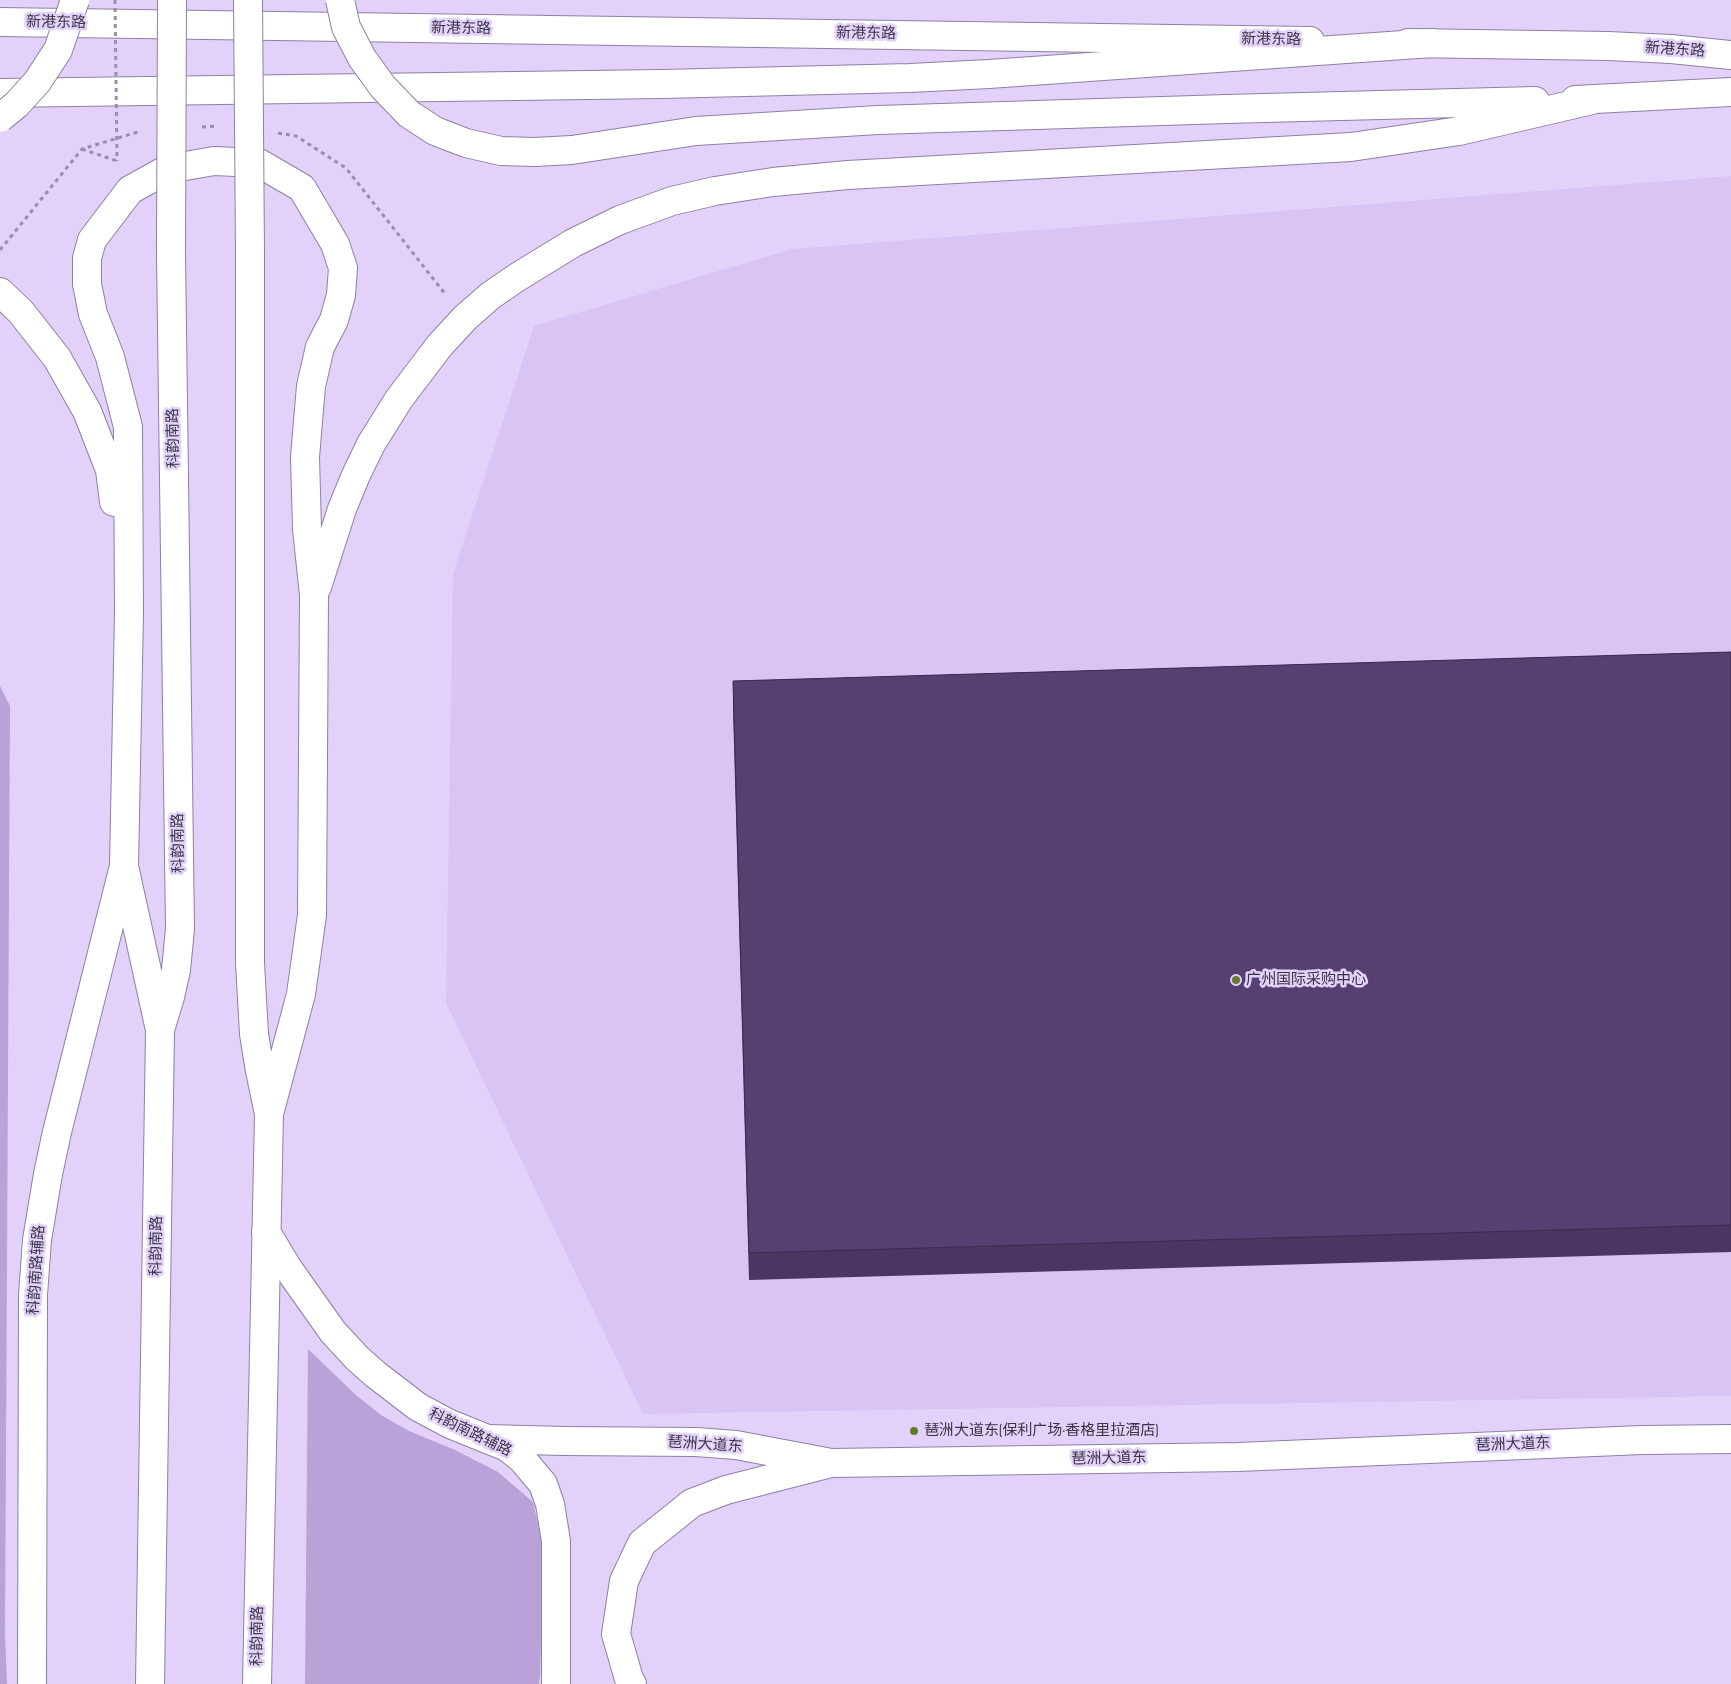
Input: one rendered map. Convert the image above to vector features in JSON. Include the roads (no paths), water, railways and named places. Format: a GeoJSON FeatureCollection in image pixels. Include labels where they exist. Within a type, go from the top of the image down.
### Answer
{"type":"FeatureCollection","features":[{"type":"Feature","properties":{"kind":"main road"},"geometry":{"type":"LineString","coordinates":[[0,118],[16,105],[37,82],[58,50],[75,0]]}},
{"type":"Feature","properties":{"kind":"main road","name":"科韵南路"},"geometry":{"type":"LineString","coordinates":[[150,1684],[160,1030],[176,970],[180,930],[171,254],[172,0]]}},
{"type":"Feature","properties":{"kind":"main road","name":"科韵南路"},"geometry":{"type":"LineString","coordinates":[[248,0],[250,962],[254,1034],[269,1114],[257,1684]]}},
{"type":"Feature","properties":{"kind":"main road"},"geometry":{"type":"LineString","coordinates":[[340,0],[346,27],[362,58],[383,87],[409,114],[436,131],[458,140],[501,151],[572,150],[696,131],[878,120],[1592,100],[1731,92]]}},
{"type":"Feature","properties":{"kind":"main road","name":"新港东路"},"geometry":{"type":"LineString","coordinates":[[0,22],[1608,46],[1671,49],[1731,55]]}},
{"type":"Feature","properties":{"kind":"main road"},"geometry":{"type":"LineString","coordinates":[[0,93],[662,84],[900,78],[989,74],[1432,43]]}},
{"type":"Feature","properties":{"kind":"main road"},"geometry":{"type":"LineString","coordinates":[[314,595],[342,509],[363,460],[399,399],[440,345],[465,318],[490,296],[573,243],[620,220],[672,201],[715,191],[773,182],[848,175],[1351,147],[1459,131],[1592,100]]}},
{"type":"Feature","properties":{"kind":"main road"},"geometry":{"type":"LineString","coordinates":[[160,1030],[124,866],[129,613],[128,427],[110,357],[93,314],[87,284],[87,258],[92,240],[130,190],[168,169],[214,162],[259,163],[302,188],[335,244],[343,268],[341,295],[320,347],[308,419],[305,493],[308,547],[314,595],[312,915],[301,994],[269,1114]]}},
{"type":"Feature","properties":{"kind":"main road"},"geometry":{"type":"LineString","coordinates":[[0,292],[22,312],[57,358],[86,411],[110,470],[129,613]]}},
{"type":"Feature","properties":{"kind":"main road","name":"科韵南路辅路"},"geometry":{"type":"LineString","coordinates":[[32,1684],[33,1294],[37,1240],[57,1132],[124,866]]}},
{"type":"Feature","properties":{"kind":"main road","name":"科韵南路辅路"},"geometry":{"type":"LineString","coordinates":[[266,1232],[308,1298],[333,1332],[357,1358],[386,1384],[418,1407],[450,1424],[507,1447],[522,1459],[543,1484],[550,1504],[556,1541],[556,1684]]}},
{"type":"Feature","properties":{"kind":"main road","name":"琶洲大道东"},"geometry":{"type":"LineString","coordinates":[[488,1439],[564,1442],[696,1442],[736,1445],[830,1463],[1238,1457],[1642,1440],[1731,1439]]}},
{"type":"Feature","properties":{"kind":"main road"},"geometry":{"type":"LineString","coordinates":[[632,1684],[616,1634],[624,1581],[642,1543],[692,1502],[726,1490],[830,1463]]}},
{"type":"Feature","properties":{"kind":"place","name":"广州国际采购中心"},"geometry":{"type":"Point","coordinates":[1236,980]}},
{"type":"Feature","properties":{"kind":"place","name":"琶洲大道东(保利广场·香格里拉酒店)"},"geometry":{"type":"Point","coordinates":[914,1431]}}]}
